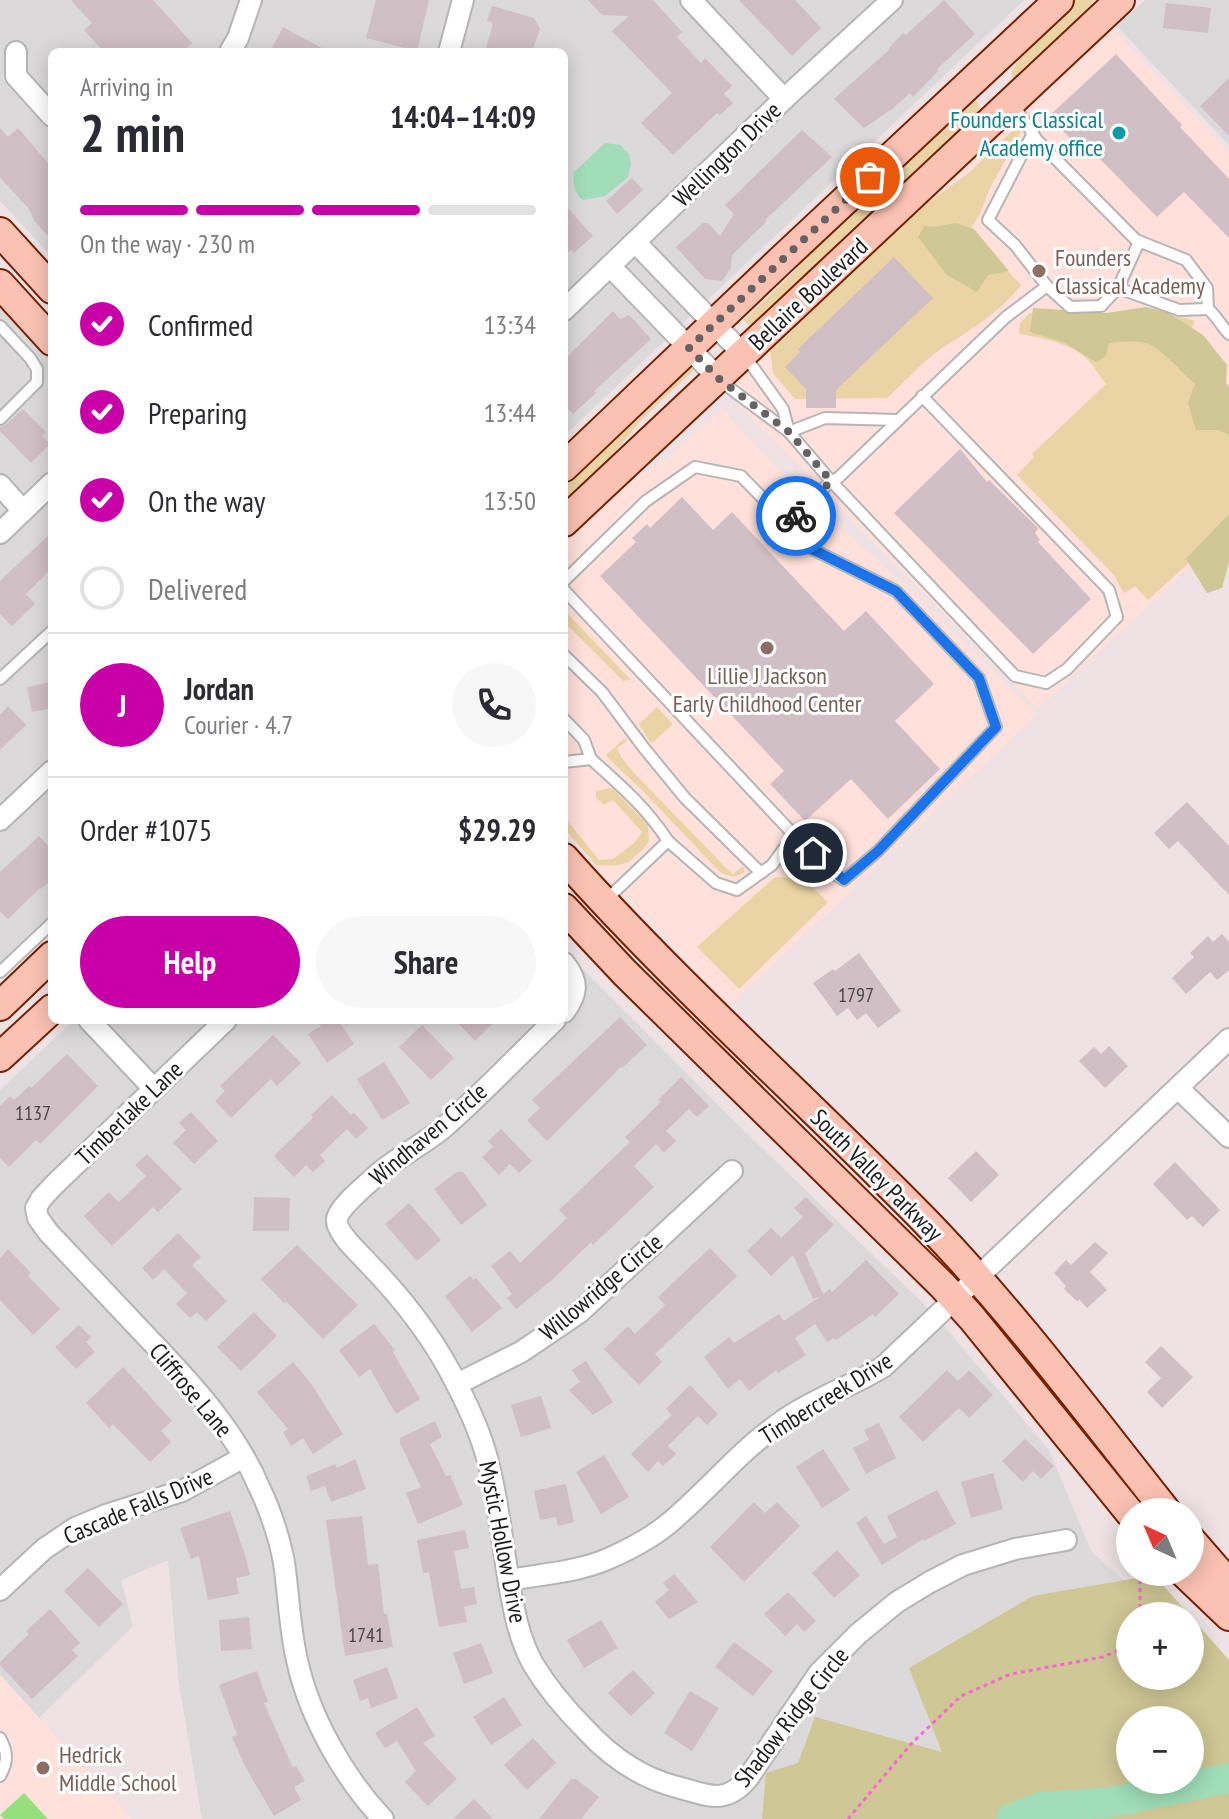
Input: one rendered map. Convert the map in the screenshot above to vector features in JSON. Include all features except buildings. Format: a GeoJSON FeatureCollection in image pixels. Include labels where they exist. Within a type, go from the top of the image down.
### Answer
{"type":"FeatureCollection","features":[{"type":"Feature","properties":{"kind":"main road","name":"Bellaire Boulevard"},"geometry":{"type":"LineString","coordinates":[[568,463],[1059,0]]}},
{"type":"Feature","properties":{"kind":"main road","name":"Bellaire Boulevard"},"geometry":{"type":"LineString","coordinates":[[568,518],[1120,0]]}},
{"type":"Feature","properties":{"kind":"main road"},"geometry":{"type":"LineString","coordinates":[[984,70],[1012,102]]}},
{"type":"Feature","properties":{"kind":"main road"},"geometry":{"type":"LineString","coordinates":[[0,232],[48,285]]}},
{"type":"Feature","properties":{"kind":"main road"},"geometry":{"type":"LineString","coordinates":[[0,284],[48,337]]}},
{"type":"Feature","properties":{"kind":"main road","name":"South Valley Parkway"},"geometry":{"type":"LineString","coordinates":[[568,862],[648,949],[978,1278],[1156,1498]]}},
{"type":"Feature","properties":{"kind":"main road","name":"South Valley Parkway"},"geometry":{"type":"LineString","coordinates":[[568,912],[625,973],[872,1214],[955,1300],[1118,1498]]}},
{"type":"Feature","properties":{"kind":"main road"},"geometry":{"type":"LineString","coordinates":[[0,1006],[48,968]]}},
{"type":"Feature","properties":{"kind":"main road"},"geometry":{"type":"LineString","coordinates":[[0,1057],[48,1013]]}},
{"type":"Feature","properties":{"kind":"main road"},"geometry":{"type":"LineString","coordinates":[[1204,1555],[1229,1584]]}},
{"type":"Feature","properties":{"kind":"main road"},"geometry":{"type":"LineString","coordinates":[[1198,1586],[1229,1616]]}},
{"type":"Feature","properties":{"kind":"street"},"geometry":{"type":"LineString","coordinates":[[232,48],[251,0]]}},
{"type":"Feature","properties":{"kind":"street"},"geometry":{"type":"LineString","coordinates":[[450,48],[463,0]]}},
{"type":"Feature","properties":{"kind":"street"},"geometry":{"type":"LineString","coordinates":[[691,0],[784,99]]}},
{"type":"Feature","properties":{"kind":"street","name":"Wellington Drive"},"geometry":{"type":"LineString","coordinates":[[568,306],[892,0]]}},
{"type":"Feature","properties":{"kind":"street"},"geometry":{"type":"LineString","coordinates":[[16,52],[16,76],[48,112]]}},
{"type":"Feature","properties":{"kind":"street"},"geometry":{"type":"LineString","coordinates":[[635,242],[744,355]]}},
{"type":"Feature","properties":{"kind":"street"},"geometry":{"type":"LineString","coordinates":[[610,266],[718,378]]}},
{"type":"Feature","properties":{"kind":"street"},"geometry":{"type":"LineString","coordinates":[[0,485],[23,511]]}},
{"type":"Feature","properties":{"kind":"street"},"geometry":{"type":"LineString","coordinates":[[0,533],[48,487]]}},
{"type":"Feature","properties":{"kind":"street"},"geometry":{"type":"LineString","coordinates":[[0,820],[48,775]]}},
{"type":"Feature","properties":{"kind":"street"},"geometry":{"type":"LineString","coordinates":[[568,969],[576,989],[568,1006]]}},
{"type":"Feature","properties":{"kind":"street"},"geometry":{"type":"LineString","coordinates":[[93,1024],[154,1089]]}},
{"type":"Feature","properties":{"kind":"street","name":"Timberlake Lane"},"geometry":{"type":"LineString","coordinates":[[36,1208],[54,1185],[222,1024]]}},
{"type":"Feature","properties":{"kind":"street","name":"Windhaven Circle"},"geometry":{"type":"LineString","coordinates":[[337,1218],[379,1173],[442,1129],[551,1024]]}},
{"type":"Feature","properties":{"kind":"street","name":"Timbercreek Drive"},"geometry":{"type":"LineString","coordinates":[[509,1580],[580,1568],[636,1545],[667,1524],[744,1450],[783,1421],[883,1367],[1229,1039]]}},
{"type":"Feature","properties":{"kind":"street"},"geometry":{"type":"LineString","coordinates":[[1178,1088],[1229,1137]]}},
{"type":"Feature","properties":{"kind":"street","name":"Willowridge Circle"},"geometry":{"type":"LineString","coordinates":[[457,1384],[521,1352],[580,1312],[732,1171]]}},
{"type":"Feature","properties":{"kind":"street","name":"Cliffrose Lane"},"geometry":{"type":"LineString","coordinates":[[36,1208],[38,1218],[48,1232],[199,1392],[244,1457],[266,1502],[285,1566],[297,1663],[314,1713],[351,1780],[383,1819]]}},
{"type":"Feature","properties":{"kind":"street","name":"Mystic Hollow Drive"},"geometry":{"type":"LineString","coordinates":[[337,1218],[346,1239],[419,1320],[438,1349],[474,1421],[487,1458],[516,1621],[533,1663],[561,1704],[604,1749],[631,1768],[665,1784],[707,1795],[729,1795]]}},
{"type":"Feature","properties":{"kind":"street","name":"Cascade Falls Drive"},"geometry":{"type":"LineString","coordinates":[[0,1590],[44,1549],[75,1528],[182,1491],[244,1457]]}},
{"type":"Feature","properties":{"kind":"street","name":"Shadow Ridge Circle"},"geometry":{"type":"LineString","coordinates":[[729,1795],[748,1778],[819,1673],[858,1634],[897,1602],[963,1565],[1015,1549],[1066,1540]]}},
{"type":"Feature","properties":{"kind":"lane"},"geometry":{"type":"LineString","coordinates":[[1012,102],[1037,140],[1139,242],[1186,260],[1207,288],[1208,309]]}},
{"type":"Feature","properties":{"kind":"lane"},"geometry":{"type":"LineString","coordinates":[[1033,133],[988,220],[1015,245],[1047,286],[1070,307],[1101,306],[1118,288],[1139,242]]}},
{"type":"Feature","properties":{"kind":"lane"},"geometry":{"type":"LineString","coordinates":[[788,524],[1006,317],[1047,286]]}},
{"type":"Feature","properties":{"kind":"lane"},"geometry":{"type":"LineString","coordinates":[[1118,288],[1179,310],[1208,309],[1229,334]]}},
{"type":"Feature","properties":{"kind":"lane"},"geometry":{"type":"LineString","coordinates":[[0,326],[37,369],[37,382],[0,419]]}},
{"type":"Feature","properties":{"kind":"lane"},"geometry":{"type":"LineString","coordinates":[[744,355],[783,409],[789,432]]}},
{"type":"Feature","properties":{"kind":"lane"},"geometry":{"type":"LineString","coordinates":[[718,378],[789,432],[831,481],[1015,676],[1046,683],[1067,669],[1117,617],[1109,590],[922,396]]}},
{"type":"Feature","properties":{"kind":"lane"},"geometry":{"type":"LineString","coordinates":[[789,432],[825,418],[898,420]]}},
{"type":"Feature","properties":{"kind":"lane"},"geometry":{"type":"LineString","coordinates":[[568,577],[646,501],[695,467],[741,476],[788,524],[802,544],[896,591],[979,678],[996,727],[878,851],[844,880],[794,835],[568,594]]}},
{"type":"Feature","properties":{"kind":"lane"},"geometry":{"type":"LineString","coordinates":[[0,679],[48,635]]}},
{"type":"Feature","properties":{"kind":"lane"},"geometry":{"type":"LineString","coordinates":[[568,659],[602,692],[685,798],[761,873]]}},
{"type":"Feature","properties":{"kind":"lane"},"geometry":{"type":"LineString","coordinates":[[568,723],[584,740],[591,759],[626,790],[653,819],[668,841],[716,883],[737,890],[772,865],[794,835]]}},
{"type":"Feature","properties":{"kind":"lane"},"geometry":{"type":"LineString","coordinates":[[568,762],[591,759]]}},
{"type":"Feature","properties":{"kind":"lane"},"geometry":{"type":"LineString","coordinates":[[604,902],[668,841]]}},
{"type":"Feature","properties":{"kind":"lane"},"geometry":{"type":"LineString","coordinates":[[0,972],[48,927]]}},
{"type":"Feature","properties":{"kind":"lane"},"geometry":{"type":"LineString","coordinates":[[0,1738],[7,1757],[0,1776]]}},
{"type":"Feature","properties":{"kind":"path"},"geometry":{"type":"LineString","coordinates":[[848,1819],[911,1744],[961,1696],[1011,1674],[1103,1657],[1116,1651]]}},
{"type":"Feature","properties":{"kind":"shaded area"},"geometry":{"type":"Polygon","coordinates":[[[0,0],[1024,0],[568,432],[568,48],[48,48],[48,253],[0,201],[0,0]]]}},
{"type":"Feature","properties":{"kind":"shaded area"},"geometry":{"type":"Polygon","coordinates":[[[1070,0],[1094,0],[1060,41],[1019,78],[1014,78],[1011,75],[1017,62],[1070,0]]]}},
{"type":"Feature","properties":{"kind":"shaded area"},"geometry":{"type":"Polygon","coordinates":[[[1145,0],[1229,0],[1229,145],[1117,26],[1145,0]]]}},
{"type":"Feature","properties":{"kind":"shaded area","name":"Founders Classical Academy"},"geometry":{"type":"Polygon","coordinates":[[[1109,25],[1229,152],[1229,530],[1038,709],[724,390],[1109,25]]]}},
{"type":"Feature","properties":{"kind":"shaded area"},"geometry":{"type":"Polygon","coordinates":[[[976,99],[980,108],[969,124],[752,329],[744,320],[796,270],[818,238],[971,100],[976,99]]]}},
{"type":"Feature","properties":{"kind":"shaded area"},"geometry":{"type":"Polygon","coordinates":[[[1016,127],[1021,132],[969,231],[1021,285],[1013,295],[993,313],[931,356],[887,398],[795,399],[773,373],[770,349],[896,231],[970,172],[1016,127]]]}},
{"type":"Feature","properties":{"kind":"shaded area"},"geometry":{"type":"Polygon","coordinates":[[[605,143],[620,145],[629,154],[631,164],[628,177],[605,196],[583,200],[574,188],[574,172],[605,143]]]}},
{"type":"Feature","properties":{"kind":"shaded area"},"geometry":{"type":"Polygon","coordinates":[[[956,223],[974,229],[1009,271],[988,275],[977,292],[947,275],[918,237],[924,226],[956,223]]]}},
{"type":"Feature","properties":{"kind":"shaded area"},"geometry":{"type":"Polygon","coordinates":[[[0,298],[48,350],[48,932],[0,978],[0,298]]]}},
{"type":"Feature","properties":{"kind":"shaded area"},"geometry":{"type":"Polygon","coordinates":[[[1146,307],[1167,312],[1203,335],[1227,365],[1229,435],[1218,430],[1196,430],[1188,403],[1195,384],[1149,344],[1109,343],[1106,356],[1096,362],[1063,342],[1030,332],[1033,308],[1107,313],[1146,307]]]}},
{"type":"Feature","properties":{"kind":"shaded area"},"geometry":{"type":"Polygon","coordinates":[[[1132,312],[1195,321],[1190,333],[1229,393],[1229,523],[1148,600],[1135,586],[1123,592],[1114,575],[1017,475],[1034,457],[1032,454],[1106,384],[1079,353],[1054,342],[1019,334],[1020,323],[1030,313],[1089,319],[1132,312]]]}},
{"type":"Feature","properties":{"kind":"shaded area"},"geometry":{"type":"Polygon","coordinates":[[[688,362],[694,370],[643,418],[596,475],[568,502],[568,476],[688,362]]]}},
{"type":"Feature","properties":{"kind":"shaded area","name":"Lillie J Jackson Early Childhood Center"},"geometry":{"type":"Polygon","coordinates":[[[721,408],[794,487],[902,582],[1037,714],[729,1006],[568,836],[568,537],[618,490],[668,458],[721,408]]]}},
{"type":"Feature","properties":{"kind":"shaded area"},"geometry":{"type":"Polygon","coordinates":[[[1229,514],[1229,562],[1222,588],[1207,593],[1186,559],[1229,514]]]}},
{"type":"Feature","properties":{"kind":"shaded area"},"geometry":{"type":"Polygon","coordinates":[[[568,614],[631,680],[623,681],[568,626],[568,614]]]}},
{"type":"Feature","properties":{"kind":"shaded area"},"geometry":{"type":"Polygon","coordinates":[[[657,707],[672,725],[652,743],[639,724],[657,707]]]}},
{"type":"Feature","properties":{"kind":"shaded area"},"geometry":{"type":"Polygon","coordinates":[[[625,738],[627,741],[617,748],[636,775],[727,869],[733,874],[743,866],[743,873],[732,876],[720,872],[609,759],[606,755],[625,738]]]}},
{"type":"Feature","properties":{"kind":"shaded area"},"geometry":{"type":"Polygon","coordinates":[[[612,788],[648,825],[649,842],[627,862],[596,865],[568,833],[568,822],[599,860],[613,859],[634,843],[642,832],[613,800],[604,805],[596,798],[596,791],[612,788]]]}},
{"type":"Feature","properties":{"kind":"shaded area"},"geometry":{"type":"Polygon","coordinates":[[[775,877],[803,878],[828,902],[739,989],[697,947],[775,877]]]}},
{"type":"Feature","properties":{"kind":"shaded area"},"geometry":{"type":"Polygon","coordinates":[[[568,954],[735,1122],[934,1314],[1049,1450],[1091,1551],[1116,1574],[1116,1586],[1130,1586],[1147,1602],[1116,1602],[1116,1690],[1194,1690],[1198,1706],[1116,1706],[1116,1794],[1204,1794],[1204,1727],[1229,1819],[202,1819],[179,1684],[168,1560],[121,1580],[133,1626],[39,1718],[0,1675],[0,1090],[70,1024],[568,1024],[568,954]]]}},
{"type":"Feature","properties":{"kind":"shaded area"},"geometry":{"type":"Polygon","coordinates":[[[1116,1582],[1116,1586],[1164,1586],[1178,1602],[1116,1602],[1116,1690],[1204,1690],[1204,1632],[1229,1660],[1229,1819],[762,1819],[766,1773],[798,1763],[815,1717],[942,1752],[909,1668],[1033,1596],[1116,1582]]]}},
{"type":"Feature","properties":{"kind":"shaded area","name":"Hedrick Middle School"},"geometry":{"type":"Polygon","coordinates":[[[0,1675],[132,1819],[0,1819],[0,1675]]]}},
{"type":"Feature","properties":{"kind":"green space"},"geometry":{"type":"Polygon","coordinates":[[[24,1793],[48,1819],[4,1819],[0,1815],[24,1793]]]}},
{"type":"Feature","properties":{"kind":"waterway"},"geometry":{"type":"LineString","coordinates":[[1011,1819],[1041,1807],[1113,1802],[1229,1778]]}},
{"type":"Feature","properties":{"kind":"way so far"},"geometry":{"type":"LineString","coordinates":[[796,516],[831,481],[789,432],[718,378],[689,348],[870,177]]}},
{"type":"Feature","properties":{"kind":"place","name":"Founders Classical Academy office"},"geometry":{"type":"Point","coordinates":[1119,133]}},
{"type":"Feature","properties":{"kind":"place","name":"Founders Classical Academy"},"geometry":{"type":"Point","coordinates":[1039,271]}},
{"type":"Feature","properties":{"kind":"place","name":"Lillie J Jackson Early Childhood Center"},"geometry":{"type":"Point","coordinates":[767,648]}},
{"type":"Feature","properties":{"kind":"place","name":"Hedrick Middle School"},"geometry":{"type":"Point","coordinates":[43,1768]}},
{"type":"Feature","properties":{"kind":"route"},"geometry":{"type":"LineString","coordinates":[[796,516],[788,524],[802,544],[896,591],[979,678],[996,727],[878,851],[844,880],[813,853]]}}]}
